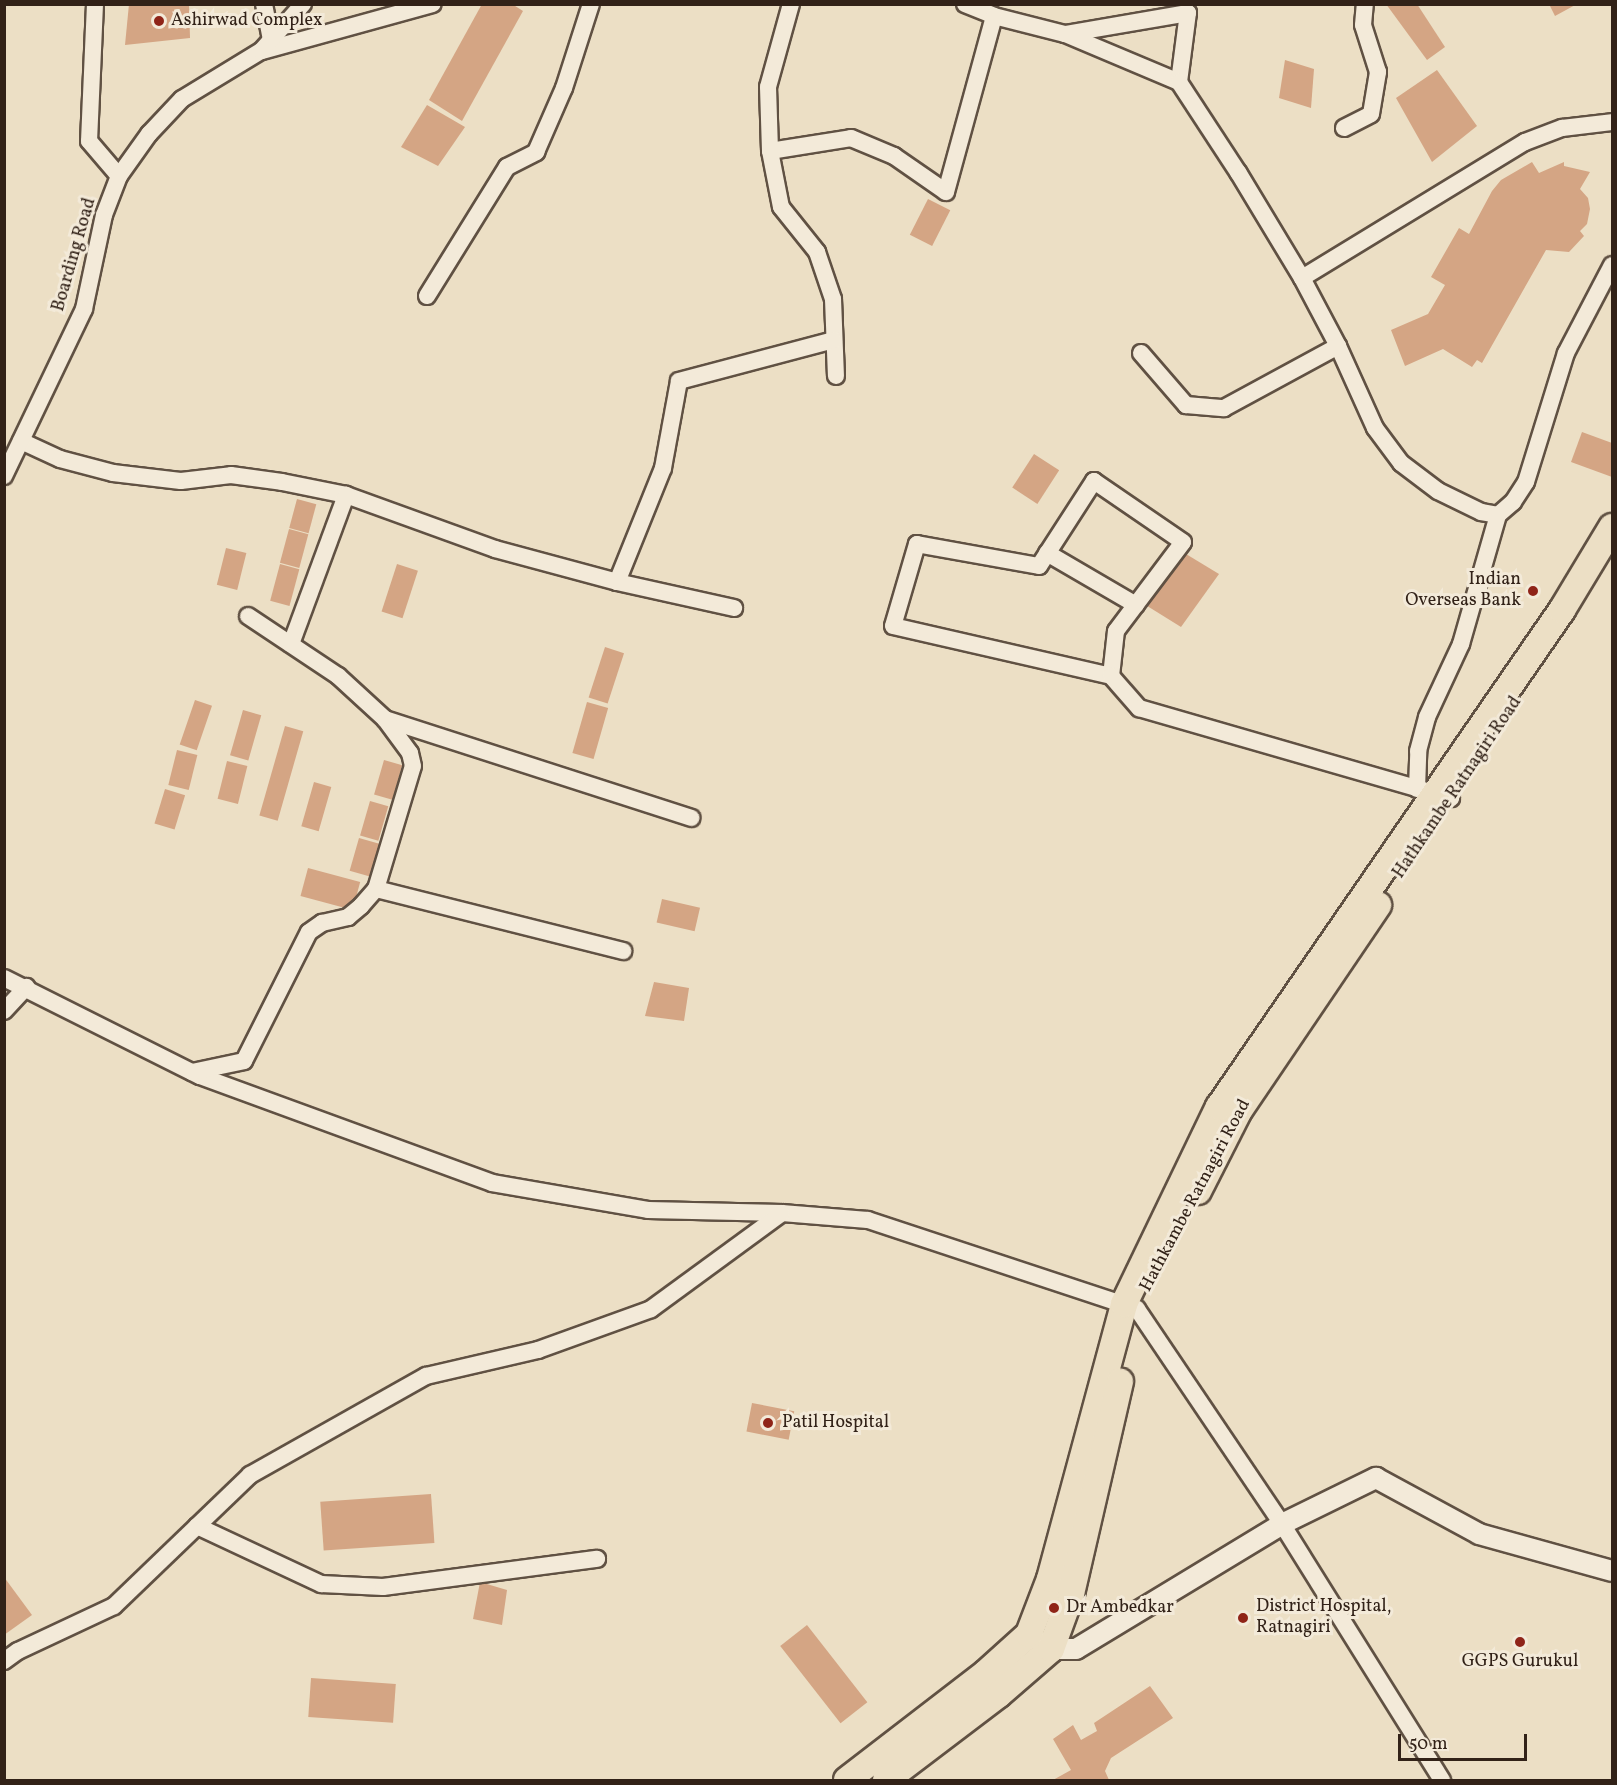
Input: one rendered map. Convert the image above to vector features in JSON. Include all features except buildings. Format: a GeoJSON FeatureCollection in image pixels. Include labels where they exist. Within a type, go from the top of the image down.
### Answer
{"type":"FeatureCollection","features":[{"type":"Feature","properties":{"kind":"main road"},"geometry":{"type":"LineString","coordinates":[[1434,793],[1562,610],[1612,527]]}},
{"type":"Feature","properties":{"kind":"main road","name":"Hathkambe Ratnagiri Road"},"geometry":{"type":"LineString","coordinates":[[885,1780],[998,1695],[1051,1649],[1071,1594],[1130,1306],[1238,1112],[1434,793],[1612,560]]}},
{"type":"Feature","properties":{"kind":"main road"},"geometry":{"type":"LineString","coordinates":[[847,1780],[986,1673],[1029,1634],[1050,1579],[1130,1306]]}},
{"type":"Feature","properties":{"kind":"street"},"geometry":{"type":"LineString","coordinates":[[94,4],[89,141],[120,176]]}},
{"type":"Feature","properties":{"kind":"street"},"geometry":{"type":"LineString","coordinates":[[264,4],[266,46],[433,4]]}},
{"type":"Feature","properties":{"kind":"street"},"geometry":{"type":"LineString","coordinates":[[269,4],[288,21]]}},
{"type":"Feature","properties":{"kind":"street","name":"Boarding Road"},"geometry":{"type":"LineString","coordinates":[[4,476],[84,309],[104,215],[120,176],[149,134],[182,99],[266,46],[303,4]]}},
{"type":"Feature","properties":{"kind":"street"},"geometry":{"type":"LineString","coordinates":[[428,296],[507,167],[536,152],[564,88],[591,4]]}},
{"type":"Feature","properties":{"kind":"street"},"geometry":{"type":"LineString","coordinates":[[791,4],[768,87],[770,151],[781,207],[817,252],[833,299],[836,376]]}},
{"type":"Feature","properties":{"kind":"street"},"geometry":{"type":"LineString","coordinates":[[965,4],[994,16],[1065,34],[1179,82],[1238,172],[1302,278],[1338,346],[1375,428],[1401,463],[1438,492],[1481,512],[1498,515]]}},
{"type":"Feature","properties":{"kind":"street"},"geometry":{"type":"LineString","coordinates":[[1065,34],[1188,13],[1203,4]]}},
{"type":"Feature","properties":{"kind":"street"},"geometry":{"type":"LineString","coordinates":[[1344,128],[1371,114],[1378,72],[1363,25],[1365,4]]}},
{"type":"Feature","properties":{"kind":"street"},"geometry":{"type":"LineString","coordinates":[[1179,82],[1188,13]]}},
{"type":"Feature","properties":{"kind":"street"},"geometry":{"type":"LineString","coordinates":[[770,151],[851,138],[894,156],[946,192],[994,16]]}},
{"type":"Feature","properties":{"kind":"street"},"geometry":{"type":"LineString","coordinates":[[1302,278],[1525,142],[1562,128],[1612,122]]}},
{"type":"Feature","properties":{"kind":"street"},"geometry":{"type":"LineString","coordinates":[[1434,793],[1418,751],[1427,717],[1461,645],[1498,515],[1513,502],[1526,482],[1566,353],[1612,265]]}},
{"type":"Feature","properties":{"kind":"street"},"geometry":{"type":"LineString","coordinates":[[617,582],[663,468],[680,381],[834,340]]}},
{"type":"Feature","properties":{"kind":"street"},"geometry":{"type":"LineString","coordinates":[[1141,353],[1186,405],[1224,408],[1338,346]]}},
{"type":"Feature","properties":{"kind":"street"},"geometry":{"type":"LineString","coordinates":[[21,441],[60,459],[112,473],[181,481],[231,475],[282,482],[346,495],[495,549],[617,582],[734,608]]}},
{"type":"Feature","properties":{"kind":"street"},"geometry":{"type":"LineString","coordinates":[[1111,676],[1116,631],[1183,542],[1094,481],[1039,566],[917,544],[893,626],[1111,676],[1139,708],[1434,793]]}},
{"type":"Feature","properties":{"kind":"street"},"geometry":{"type":"LineString","coordinates":[[291,644],[346,495]]}},
{"type":"Feature","properties":{"kind":"street"},"geometry":{"type":"LineString","coordinates":[[1047,553],[1136,605]]}},
{"type":"Feature","properties":{"kind":"street"},"geometry":{"type":"LineString","coordinates":[[192,1072],[244,1061],[309,932],[322,923],[348,917],[361,906],[375,888],[413,766],[410,753],[385,719],[338,675],[248,616]]}},
{"type":"Feature","properties":{"kind":"street"},"geometry":{"type":"LineString","coordinates":[[385,719],[691,818]]}},
{"type":"Feature","properties":{"kind":"street"},"geometry":{"type":"LineString","coordinates":[[375,888],[623,951]]}},
{"type":"Feature","properties":{"kind":"street"},"geometry":{"type":"LineString","coordinates":[[4,978],[192,1072],[492,1183],[648,1210],[782,1213],[868,1220],[1130,1306],[1282,1524],[1442,1780]]}},
{"type":"Feature","properties":{"kind":"street"},"geometry":{"type":"LineString","coordinates":[[4,1011],[26,987]]}},
{"type":"Feature","properties":{"kind":"street"},"geometry":{"type":"LineString","coordinates":[[4,1661],[18,1651],[114,1605],[250,1475],[426,1376],[538,1350],[651,1309],[782,1213]]}},
{"type":"Feature","properties":{"kind":"street"},"geometry":{"type":"LineString","coordinates":[[1029,1634],[1051,1649],[1076,1649],[1282,1524],[1376,1478],[1479,1533],[1612,1571]]}},
{"type":"Feature","properties":{"kind":"street"},"geometry":{"type":"LineString","coordinates":[[197,1526],[321,1584],[383,1587],[597,1559]]}},
{"type":"Feature","properties":{"kind":"place","name":"Ashirwad Complex"},"geometry":{"type":"Point","coordinates":[159,21]}},
{"type":"Feature","properties":{"kind":"place","name":"Indian Overseas Bank"},"geometry":{"type":"Point","coordinates":[1533,591]}},
{"type":"Feature","properties":{"kind":"place","name":"Patil Hospital"},"geometry":{"type":"Point","coordinates":[768,1423]}},
{"type":"Feature","properties":{"kind":"place","name":"Dr Ambedkar"},"geometry":{"type":"Point","coordinates":[1054,1608]}},
{"type":"Feature","properties":{"kind":"place","name":"District Hospital, Ratnagiri"},"geometry":{"type":"Point","coordinates":[1243,1618]}},
{"type":"Feature","properties":{"kind":"place","name":"GGPS Gurukul"},"geometry":{"type":"Point","coordinates":[1520,1642]}}]}
